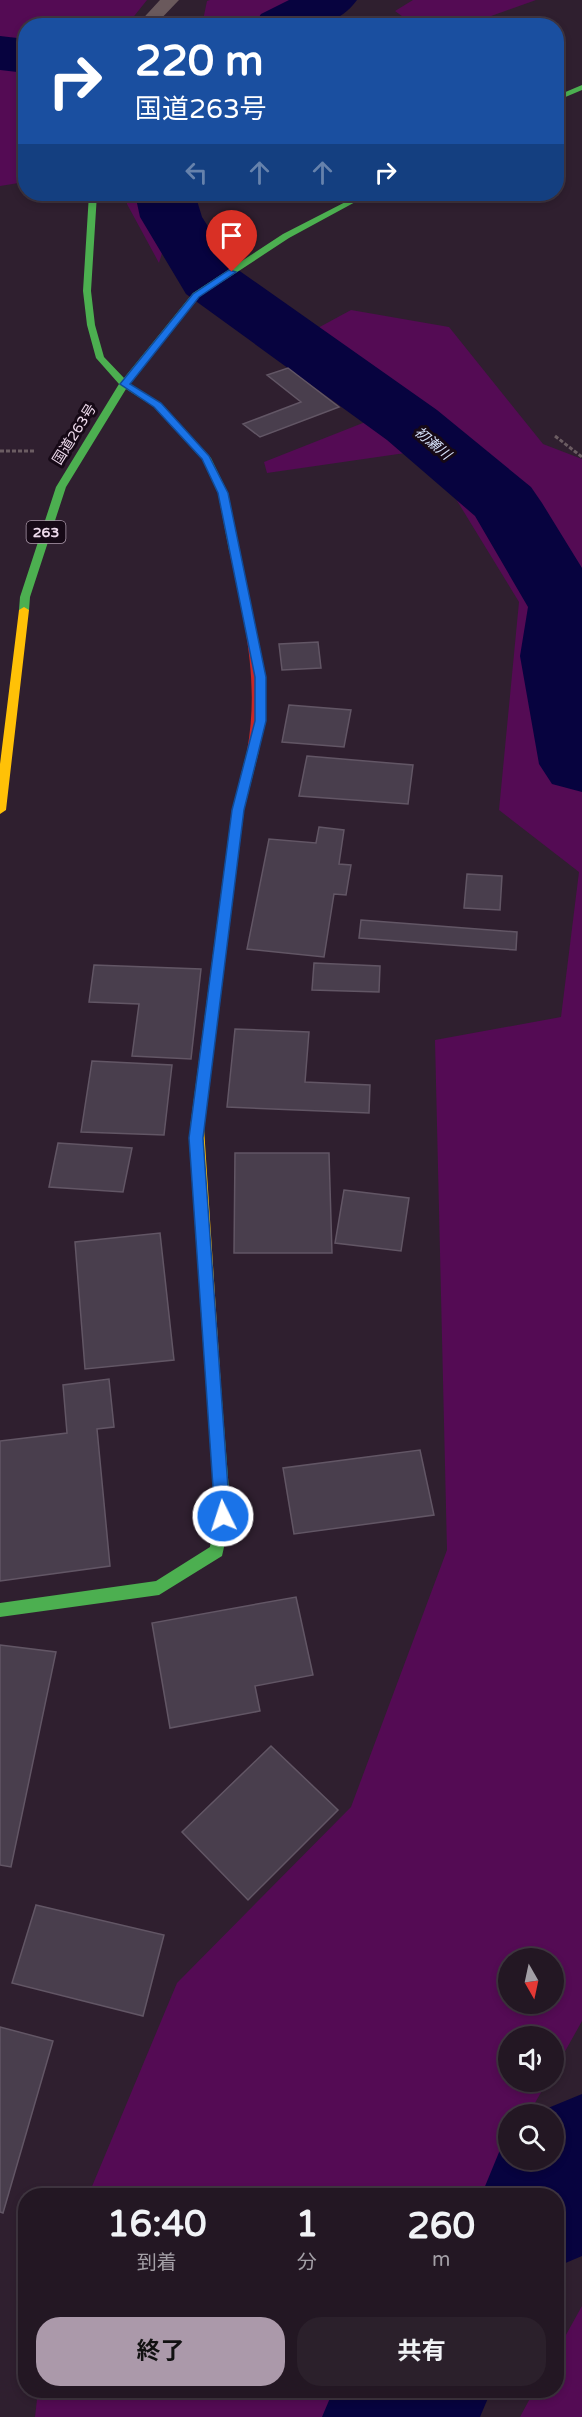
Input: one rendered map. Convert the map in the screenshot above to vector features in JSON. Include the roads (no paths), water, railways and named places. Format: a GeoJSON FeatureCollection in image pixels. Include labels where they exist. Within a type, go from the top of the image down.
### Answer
{"type":"FeatureCollection","features":[{"type":"Feature","properties":{"kind":"main road"},"geometry":{"type":"LineString","coordinates":[[564,95],[582,87]]}},
{"type":"Feature","properties":{"kind":"main road"},"geometry":{"type":"LineString","coordinates":[[0,1610],[159,1588],[217,1551],[223,1516],[196,1138],[238,810],[260,721],[260,677],[223,493],[206,458],[157,405],[124,384],[100,358],[91,325],[87,291],[93,201]]}},
{"type":"Feature","properties":{"kind":"main road","name":"国道263号"},"geometry":{"type":"LineString","coordinates":[[0,810],[25,597],[61,487],[124,384],[196,296],[286,236],[353,201]]}},
{"type":"Feature","properties":{"kind":"street"},"geometry":{"type":"LineString","coordinates":[[152,18],[170,0]]}},
{"type":"Feature","properties":{"kind":"waterway","name":"初瀬川"},"geometry":{"type":"LineString","coordinates":[[295,18],[330,0]]}},
{"type":"Feature","properties":{"kind":"waterway"},"geometry":{"type":"LineString","coordinates":[[0,53],[18,55]]}},
{"type":"Feature","properties":{"kind":"waterway","name":"初瀬川"},"geometry":{"type":"LineString","coordinates":[[167,201],[171,217],[209,280],[412,425],[505,503],[567,607],[560,656],[582,764]]}},
{"type":"Feature","properties":{"kind":"waterway","name":"初瀬川"},"geometry":{"type":"LineString","coordinates":[[560,2188],[582,2165]]}},
{"type":"Feature","properties":{"kind":"waterway","name":"初瀬川"},"geometry":{"type":"LineString","coordinates":[[399,2417],[411,2398]]}}]}
